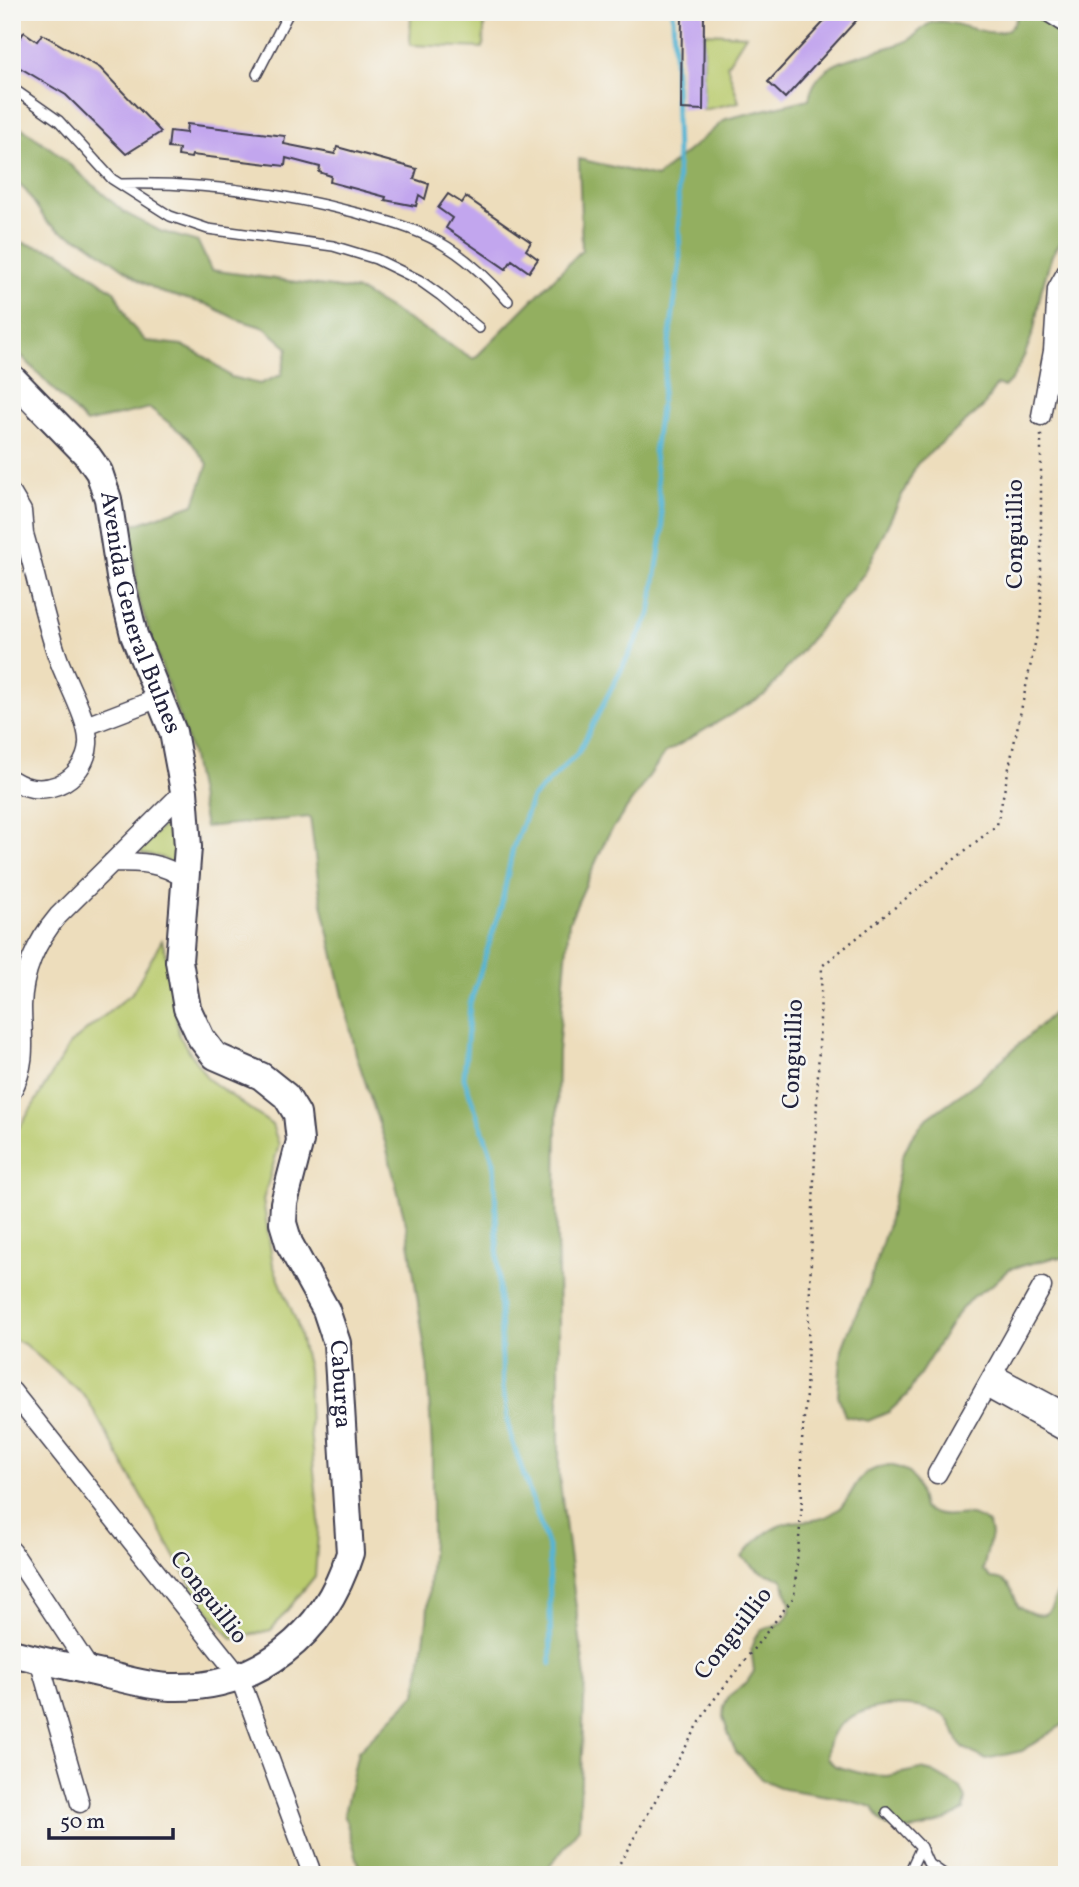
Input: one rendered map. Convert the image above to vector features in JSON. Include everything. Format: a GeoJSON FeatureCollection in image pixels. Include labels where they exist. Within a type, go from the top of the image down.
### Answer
{"type":"FeatureCollection","features":[{"type":"Feature","properties":{"kind":"street"},"geometry":{"type":"LineString","coordinates":[[1048,12],[1067,24]]}},
{"type":"Feature","properties":{"kind":"street"},"geometry":{"type":"LineString","coordinates":[[1041,416],[1053,351],[1057,289],[1067,271]]}},
{"type":"Feature","properties":{"kind":"street","name":"Avenida General Bulnes"},"geometry":{"type":"LineString","coordinates":[[12,378],[74,441],[99,472],[108,499],[120,577],[134,635],[173,732],[184,791],[188,847],[185,879]]}},
{"type":"Feature","properties":{"kind":"street"},"geometry":{"type":"LineString","coordinates":[[12,494],[22,511],[18,527],[57,657],[88,735],[86,754],[77,772],[61,784],[42,789],[23,786],[12,780]]}},
{"type":"Feature","properties":{"kind":"street"},"geometry":{"type":"LineString","coordinates":[[86,726],[159,698]]}},
{"type":"Feature","properties":{"kind":"street"},"geometry":{"type":"LineString","coordinates":[[12,1091],[22,1067],[23,992],[34,951],[58,916],[184,791]]}},
{"type":"Feature","properties":{"kind":"street"},"geometry":{"type":"LineString","coordinates":[[113,862],[159,865],[173,870],[185,879]]}},
{"type":"Feature","properties":{"kind":"street","name":"Caburga"},"geometry":{"type":"LineString","coordinates":[[12,1653],[169,1687],[204,1685],[239,1676],[275,1658],[310,1627],[328,1605],[350,1553],[337,1343],[326,1310],[289,1242],[283,1223],[284,1203],[300,1141],[297,1114],[286,1096],[261,1076],[215,1056],[201,1038],[187,1008],[179,961],[185,879]]}},
{"type":"Feature","properties":{"kind":"street"},"geometry":{"type":"LineString","coordinates":[[937,1474],[1042,1287]]}},
{"type":"Feature","properties":{"kind":"street"},"geometry":{"type":"LineString","coordinates":[[990,1381],[1067,1413]]}},
{"type":"Feature","properties":{"kind":"street"},"geometry":{"type":"LineString","coordinates":[[990,1381],[1067,1433]]}},
{"type":"Feature","properties":{"kind":"street","name":"Conguillio"},"geometry":{"type":"LineString","coordinates":[[12,1391],[239,1676],[310,1868]]}},
{"type":"Feature","properties":{"kind":"street"},"geometry":{"type":"LineString","coordinates":[[12,1551],[90,1671]]}},
{"type":"Feature","properties":{"kind":"street"},"geometry":{"type":"LineString","coordinates":[[39,1660],[80,1803]]}},
{"type":"Feature","properties":{"kind":"lane"},"geometry":{"type":"LineString","coordinates":[[257,74],[289,12]]}},
{"type":"Feature","properties":{"kind":"lane"},"geometry":{"type":"LineString","coordinates":[[12,88],[59,121],[112,179],[170,216],[208,229],[333,246],[376,259],[429,288],[460,310],[479,328]]}},
{"type":"Feature","properties":{"kind":"lane"},"geometry":{"type":"LineString","coordinates":[[121,184],[162,183],[245,189],[326,205],[403,226],[460,255],[508,301]]}},
{"type":"Feature","properties":{"kind":"lane"},"geometry":{"type":"LineString","coordinates":[[887,1812],[921,1847],[928,1863],[945,1875]]}},
{"type":"Feature","properties":{"kind":"lane"},"geometry":{"type":"LineString","coordinates":[[908,1875],[921,1847]]}},
{"type":"Feature","properties":{"kind":"path","name":"Conguillio"},"geometry":{"type":"LineString","coordinates":[[613,1875],[709,1706],[794,1597],[802,1503],[801,1453],[806,1394],[822,967],[997,825],[1041,615],[1041,416]]}},
{"type":"Feature","properties":{"kind":"green space"},"geometry":{"type":"Polygon","coordinates":[[[411,12],[485,12],[483,48],[410,45],[411,12]]]}},
{"type":"Feature","properties":{"kind":"green space"},"geometry":{"type":"Polygon","coordinates":[[[1020,12],[1067,12],[1067,233],[1052,255],[1041,291],[1034,330],[1025,354],[1013,378],[1004,387],[997,384],[983,407],[917,464],[864,574],[766,694],[665,753],[607,837],[569,922],[558,1052],[556,1196],[559,1475],[585,1678],[579,1828],[543,1875],[362,1875],[344,1814],[358,1751],[416,1694],[427,1621],[432,1540],[432,1450],[427,1364],[407,1228],[385,1142],[356,1054],[320,894],[310,817],[205,827],[191,752],[138,599],[131,526],[194,504],[208,464],[188,438],[150,408],[86,423],[12,346],[12,240],[59,252],[115,292],[130,324],[146,341],[182,345],[207,358],[231,377],[260,384],[281,375],[288,348],[265,328],[236,319],[206,304],[163,293],[140,281],[86,242],[47,222],[26,191],[12,178],[12,121],[53,150],[125,213],[160,231],[198,242],[211,270],[360,291],[474,359],[582,250],[579,159],[657,177],[726,119],[809,99],[814,84],[824,72],[836,64],[909,40],[934,22],[953,23],[986,32],[1005,31],[1013,25],[1020,12]]]}},
{"type":"Feature","properties":{"kind":"green space"},"geometry":{"type":"Polygon","coordinates":[[[704,33],[746,35],[727,65],[739,102],[703,110],[704,33]]]}},
{"type":"Feature","properties":{"kind":"green space"},"geometry":{"type":"Polygon","coordinates":[[[171,817],[175,818],[175,860],[171,863],[160,857],[142,854],[140,850],[171,817]]]}},
{"type":"Feature","properties":{"kind":"green space"},"geometry":{"type":"Polygon","coordinates":[[[162,940],[170,970],[179,1036],[208,1079],[272,1125],[279,1145],[263,1200],[273,1265],[297,1323],[308,1370],[310,1431],[319,1520],[315,1576],[271,1630],[232,1639],[197,1596],[86,1397],[24,1344],[12,1338],[12,1134],[22,1124],[70,1044],[132,993],[162,940]]]}},
{"type":"Feature","properties":{"kind":"green space"},"geometry":{"type":"Polygon","coordinates":[[[1067,1001],[1067,1258],[1053,1258],[1009,1269],[992,1285],[972,1297],[957,1314],[907,1395],[889,1412],[868,1421],[845,1416],[838,1395],[842,1349],[868,1288],[888,1224],[902,1157],[911,1138],[925,1120],[977,1082],[1067,1001]]]}},
{"type":"Feature","properties":{"kind":"green space"},"geometry":{"type":"Polygon","coordinates":[[[889,1465],[905,1471],[914,1480],[923,1508],[941,1515],[971,1515],[989,1524],[991,1535],[983,1570],[991,1578],[1006,1583],[1018,1606],[1031,1613],[1047,1613],[1067,1581],[1067,1722],[1022,1751],[986,1759],[962,1745],[946,1717],[927,1709],[909,1706],[870,1709],[853,1716],[839,1727],[830,1740],[827,1758],[835,1766],[867,1775],[887,1776],[921,1769],[933,1772],[961,1788],[966,1799],[964,1810],[936,1824],[915,1830],[894,1829],[885,1825],[873,1807],[840,1798],[784,1789],[763,1780],[736,1752],[723,1717],[729,1696],[747,1682],[754,1671],[751,1648],[755,1637],[762,1630],[783,1622],[790,1612],[790,1602],[782,1579],[759,1571],[742,1557],[754,1543],[776,1527],[814,1520],[833,1513],[866,1473],[889,1465]]]}},
{"type":"Feature","properties":{"kind":"building"},"geometry":{"type":"Polygon","coordinates":[[[682,12],[704,12],[703,110],[681,109],[682,12]]]}},
{"type":"Feature","properties":{"kind":"building"},"geometry":{"type":"Polygon","coordinates":[[[833,12],[864,12],[785,98],[768,82],[833,12]]]}},
{"type":"Feature","properties":{"kind":"building"},"geometry":{"type":"Polygon","coordinates":[[[24,32],[37,41],[42,34],[100,68],[161,132],[126,154],[66,95],[12,63],[12,35],[19,40],[24,32]]]}},
{"type":"Feature","properties":{"kind":"building"},"geometry":{"type":"Polygon","coordinates":[[[187,124],[285,136],[284,144],[335,154],[337,147],[417,169],[414,179],[429,184],[425,199],[419,195],[416,206],[385,200],[386,197],[330,182],[331,176],[319,172],[320,167],[286,158],[285,166],[192,155],[191,158],[178,156],[179,149],[168,148],[170,131],[186,133],[187,124]]]}},
{"type":"Feature","properties":{"kind":"building"},"geometry":{"type":"Polygon","coordinates":[[[448,194],[462,203],[466,197],[531,242],[526,250],[538,259],[529,272],[512,260],[506,269],[446,228],[452,218],[438,208],[448,194]]]}},
{"type":"Feature","properties":{"kind":"waterway"},"geometry":{"type":"LineString","coordinates":[[551,1664],[549,1550],[510,1434],[503,1388],[494,1162],[464,1078],[470,1004],[501,907],[513,848],[532,798],[578,753],[650,614],[663,528],[654,453],[680,262],[673,12]]}}]}
